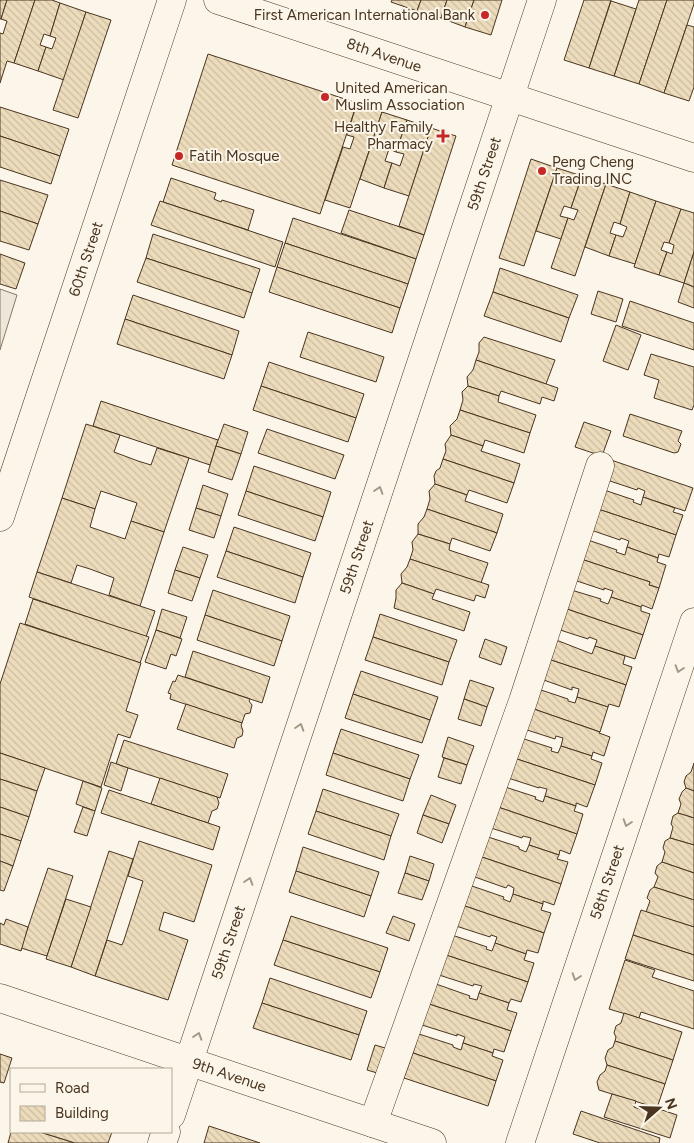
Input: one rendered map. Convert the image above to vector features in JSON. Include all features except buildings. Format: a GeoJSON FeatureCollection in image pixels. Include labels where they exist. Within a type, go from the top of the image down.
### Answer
{"type":"FeatureCollection","features":[{"type":"Feature","properties":{"kind":"street","name":"60th Street"},"geometry":{"type":"LineString","coordinates":[[0,517],[172,0]]}},
{"type":"Feature","properties":{"kind":"street","name":"8th Avenue"},"geometry":{"type":"LineString","coordinates":[[218,0],[694,158]]}},
{"type":"Feature","properties":{"kind":"street","name":"59th Street"},"geometry":{"type":"LineString","coordinates":[[172,1112],[542,0]]}},
{"type":"Feature","properties":{"kind":"street"},"geometry":{"type":"LineString","coordinates":[[373,1123],[523,701],[600,466]]}},
{"type":"Feature","properties":{"kind":"street","name":"58th Street"},"geometry":{"type":"LineString","coordinates":[[520,1143],[694,622]]}},
{"type":"Feature","properties":{"kind":"street","name":"9th Avenue"},"geometry":{"type":"LineString","coordinates":[[0,998],[432,1143]]}},
{"type":"Feature","properties":{"kind":"shaded area"},"geometry":{"type":"Polygon","coordinates":[[[0,289],[17,295],[0,350],[0,289]]]}},
{"type":"Feature","properties":{"kind":"place","name":"First American International Bank"},"geometry":{"type":"Point","coordinates":[485,15]}},
{"type":"Feature","properties":{"kind":"place","name":"United American Muslim Association"},"geometry":{"type":"Point","coordinates":[325,97]}},
{"type":"Feature","properties":{"kind":"place","name":"Healthy Family Pharmacy"},"geometry":{"type":"Point","coordinates":[443,136]}},
{"type":"Feature","properties":{"kind":"place","name":"Fatih Mosque"},"geometry":{"type":"Point","coordinates":[179,156]}},
{"type":"Feature","properties":{"kind":"place","name":"Peng Cheng Trading INC"},"geometry":{"type":"Point","coordinates":[542,171]}}]}
